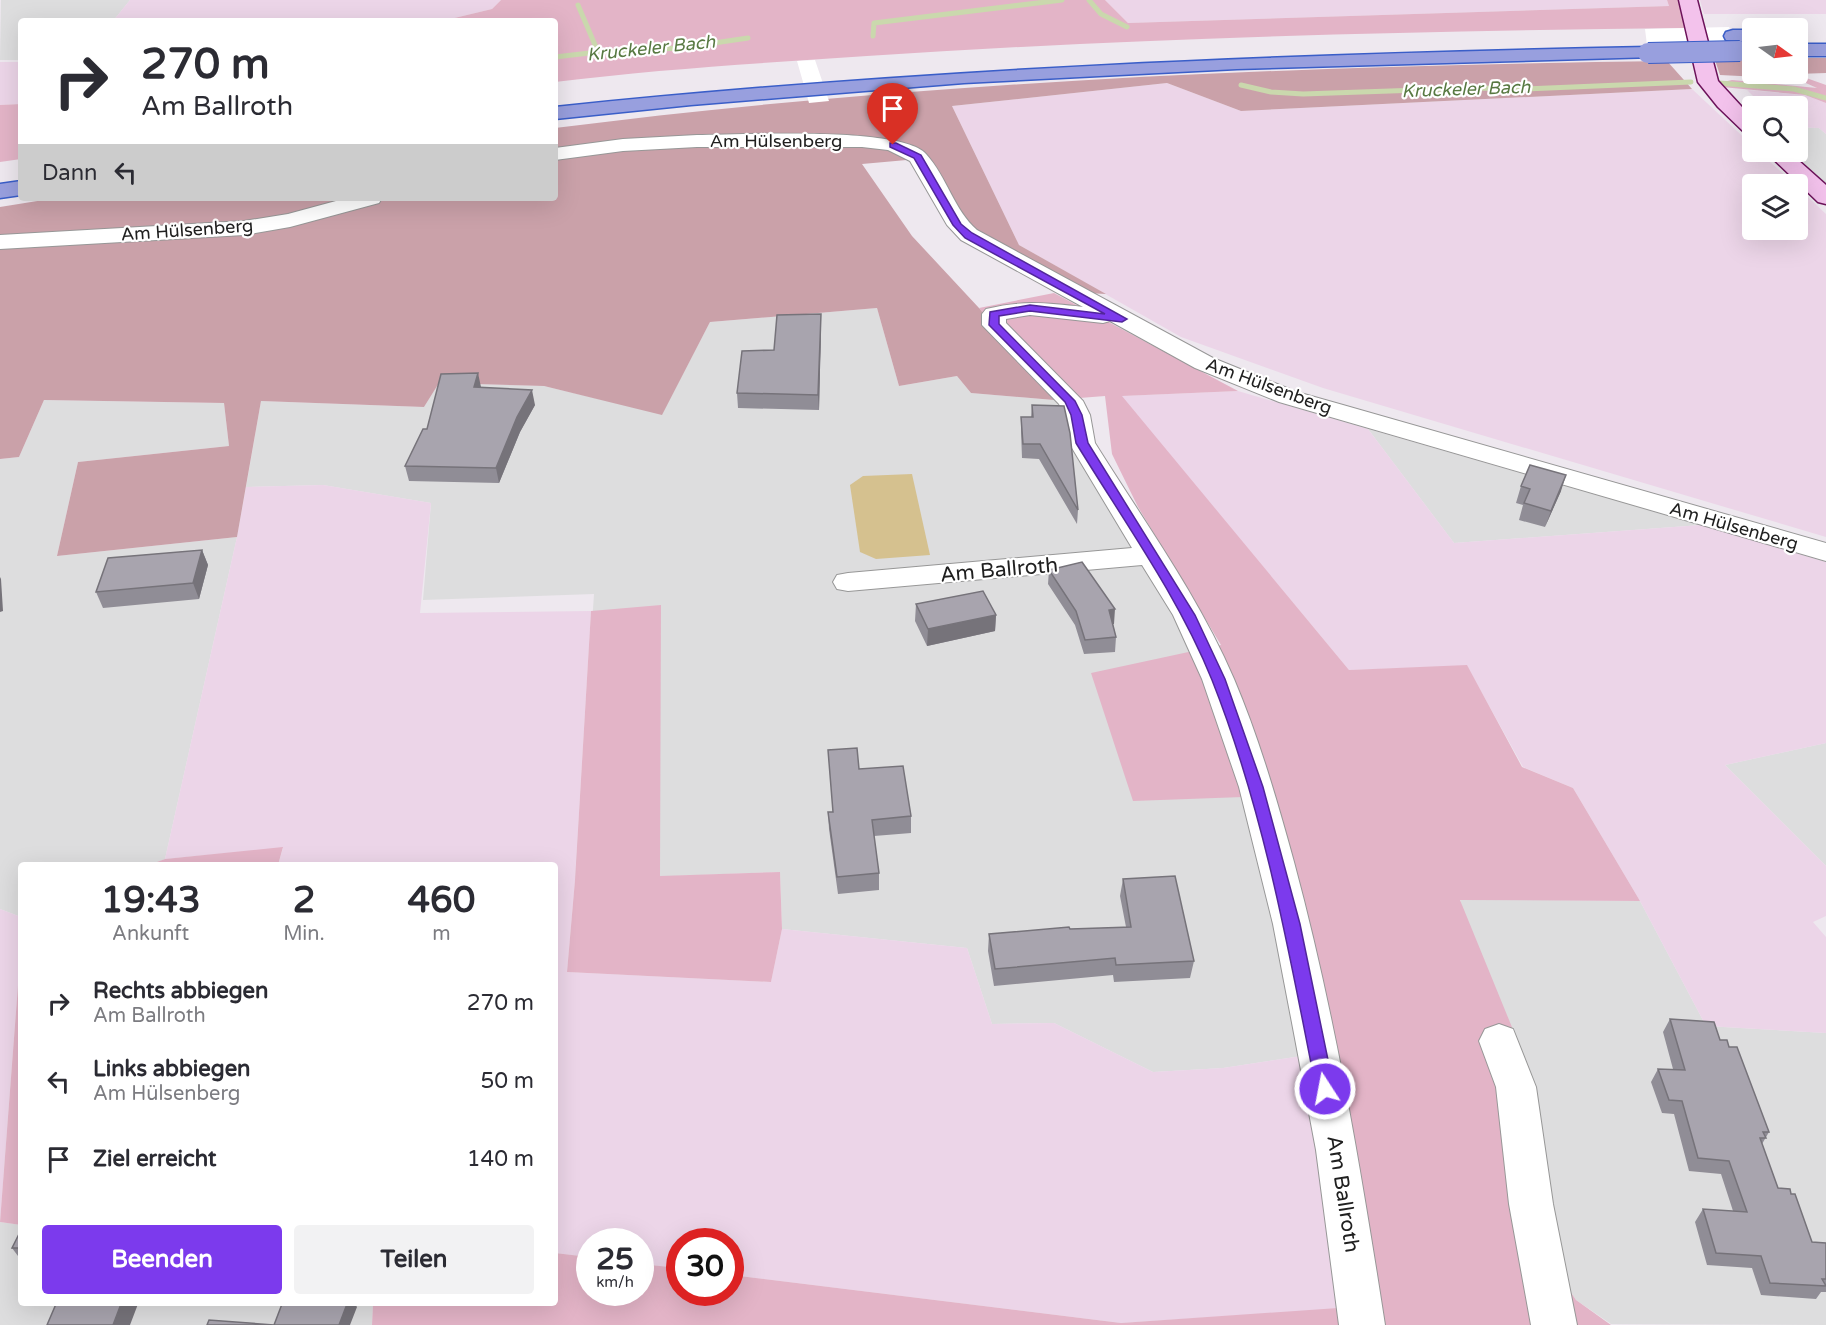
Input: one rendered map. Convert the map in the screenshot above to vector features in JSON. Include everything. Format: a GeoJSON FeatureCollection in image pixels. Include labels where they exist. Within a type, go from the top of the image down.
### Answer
{"type":"FeatureCollection","features":[{"type":"Feature","properties":{"kind":"highway"},"geometry":{"type":"LineString","coordinates":[[1808,36],[1826,36]]}},
{"type":"Feature","properties":{"kind":"highway"},"geometry":{"type":"LineString","coordinates":[[558,97],[822,71],[1053,56],[1264,47],[1742,44]]}},
{"type":"Feature","properties":{"kind":"highway"},"geometry":{"type":"LineString","coordinates":[[558,113],[835,86],[1039,72],[1647,45]]}},
{"type":"Feature","properties":{"kind":"highway"},"geometry":{"type":"LineString","coordinates":[[1808,50],[1826,50]]}},
{"type":"Feature","properties":{"kind":"highway"},"geometry":{"type":"LineString","coordinates":[[0,174],[18,171]]}},
{"type":"Feature","properties":{"kind":"highway"},"geometry":{"type":"LineString","coordinates":[[0,191],[18,188]]}},
{"type":"Feature","properties":{"kind":"street"},"geometry":{"type":"LineString","coordinates":[[1688,0],[1708,82],[1725,104],[1742,120]]}},
{"type":"Feature","properties":{"kind":"street","name":"Am Hülsenberg"},"geometry":{"type":"LineString","coordinates":[[558,154],[655,143],[873,142],[893,145],[918,157],[958,225],[969,236],[1204,363],[1288,397],[1826,552]]}},
{"type":"Feature","properties":{"kind":"street"},"geometry":{"type":"LineString","coordinates":[[1788,162],[1826,197]]}},
{"type":"Feature","properties":{"kind":"street","name":"Am Hülsenberg"},"geometry":{"type":"LineString","coordinates":[[2,242],[244,228],[290,220],[359,201]]}},
{"type":"Feature","properties":{"kind":"street","name":"Am Ballroth"},"geometry":{"type":"LineString","coordinates":[[1122,319],[1030,308],[994,314],[994,325],[1070,401],[1077,415],[1082,443],[1188,615],[1218,679],[1256,787],[1292,924],[1337,1150],[1362,1325]]}},
{"type":"Feature","properties":{"kind":"street","name":"Am Ballroth"},"geometry":{"type":"LineString","coordinates":[[848,582],[1150,555]]}},
{"type":"Feature","properties":{"kind":"street"},"geometry":{"type":"LineString","coordinates":[[1499,1041],[1516,1087],[1531,1204],[1554,1325]]}},
{"type":"Feature","properties":{"kind":"shaded area"},"geometry":{"type":"Polygon","coordinates":[[[1,0],[130,0],[115,18],[18,18],[18,60],[0,60],[1,0]]]}},
{"type":"Feature","properties":{"kind":"shaded area"},"geometry":{"type":"Polygon","coordinates":[[[130,0],[501,0],[492,9],[454,18],[115,18],[130,0]]]}},
{"type":"Feature","properties":{"kind":"shaded area"},"geometry":{"type":"Polygon","coordinates":[[[501,0],[1105,0],[1128,23],[1669,6],[1667,0],[1679,0],[1685,28],[1378,33],[1071,44],[750,64],[558,82],[558,18],[454,18],[492,9],[501,0]]]}},
{"type":"Feature","properties":{"kind":"shaded area"},"geometry":{"type":"Polygon","coordinates":[[[1105,0],[1667,0],[1669,6],[1128,23],[1105,0]]]}},
{"type":"Feature","properties":{"kind":"shaded area"},"geometry":{"type":"Polygon","coordinates":[[[1700,0],[1826,0],[1826,14],[1704,14],[1700,0]]]}},
{"type":"Feature","properties":{"kind":"shaded area"},"geometry":{"type":"Polygon","coordinates":[[[1808,58],[1826,58],[1826,73],[1808,74],[1808,58]]]}},
{"type":"Feature","properties":{"kind":"shaded area"},"geometry":{"type":"Polygon","coordinates":[[[1742,59],[1742,76],[1720,75],[1715,60],[1742,59]]]}},
{"type":"Feature","properties":{"kind":"shaded area"},"geometry":{"type":"Polygon","coordinates":[[[1667,61],[1692,89],[1241,111],[1167,83],[952,106],[1019,245],[1106,294],[1086,293],[973,234],[929,158],[862,164],[912,236],[979,308],[1054,400],[971,393],[957,376],[899,386],[877,308],[710,322],[662,415],[544,386],[439,383],[424,407],[261,401],[237,537],[57,556],[78,462],[229,446],[224,403],[44,400],[19,457],[0,459],[0,207],[37,201],[558,201],[558,128],[832,98],[971,87],[1249,72],[1667,61]]]}},
{"type":"Feature","properties":{"kind":"shaded area"},"geometry":{"type":"Polygon","coordinates":[[[0,62],[18,62],[18,104],[0,105],[0,62]]]}},
{"type":"Feature","properties":{"kind":"shaded area"},"geometry":{"type":"Polygon","coordinates":[[[1808,79],[1826,85],[1826,103],[1805,95],[1722,87],[1719,83],[1732,80],[1742,81],[1742,84],[1817,88],[1808,84],[1808,79]]]}},
{"type":"Feature","properties":{"kind":"shaded area"},"geometry":{"type":"Polygon","coordinates":[[[1167,83],[1241,111],[1692,89],[1742,136],[1742,162],[1770,162],[1784,174],[1742,174],[1742,240],[1808,240],[1808,197],[1826,214],[1826,537],[1323,388],[1181,337],[1019,245],[952,106],[1167,83]]]}},
{"type":"Feature","properties":{"kind":"shaded area"},"geometry":{"type":"Polygon","coordinates":[[[1747,90],[1808,96],[1753,96],[1747,90]]]}},
{"type":"Feature","properties":{"kind":"shaded area"},"geometry":{"type":"Polygon","coordinates":[[[1808,96],[1826,103],[1826,134],[1819,128],[1808,128],[1808,96]]]}},
{"type":"Feature","properties":{"kind":"shaded area"},"geometry":{"type":"Polygon","coordinates":[[[18,104],[18,159],[0,162],[0,105],[18,104]]]}},
{"type":"Feature","properties":{"kind":"shaded area"},"geometry":{"type":"Polygon","coordinates":[[[1808,128],[1819,128],[1826,134],[1826,186],[1800,162],[1808,162],[1808,128]]]}},
{"type":"Feature","properties":{"kind":"shaded area"},"geometry":{"type":"Polygon","coordinates":[[[1054,293],[1238,391],[1122,396],[1349,670],[1467,665],[1522,767],[1573,788],[1640,901],[1460,900],[1516,1037],[1553,1266],[1576,1300],[1611,1325],[372,1325],[373,1306],[558,1306],[558,1253],[576,1255],[576,1306],[654,1306],[654,1265],[666,1267],[666,1306],[744,1306],[744,1277],[1121,1323],[1338,1308],[1302,1056],[1285,971],[1243,797],[1133,801],[1091,673],[1221,645],[1138,507],[1112,454],[1105,396],[1054,400],[979,308],[1054,293]]]}},
{"type":"Feature","properties":{"kind":"shaded area"},"geometry":{"type":"Polygon","coordinates":[[[877,308],[899,386],[957,376],[971,393],[1054,400],[1070,417],[1080,462],[1169,599],[1243,797],[1285,971],[1302,1056],[1223,1068],[1153,1072],[1054,1023],[992,1024],[967,948],[782,929],[780,872],[575,880],[594,594],[423,600],[431,503],[323,485],[246,487],[261,401],[424,407],[439,383],[544,386],[662,414],[710,322],[877,308]]]}},
{"type":"Feature","properties":{"kind":"shaded area"},"geometry":{"type":"Polygon","coordinates":[[[1238,391],[1368,429],[1454,543],[1701,525],[1826,562],[1826,743],[1725,765],[1826,866],[1826,916],[1813,922],[1826,937],[1826,1033],[1706,1026],[1640,901],[1573,788],[1523,767],[1467,666],[1349,670],[1121,396],[1238,391]]]}},
{"type":"Feature","properties":{"kind":"shaded area"},"geometry":{"type":"Polygon","coordinates":[[[44,400],[224,403],[229,446],[78,462],[57,556],[237,537],[165,859],[158,862],[18,862],[18,916],[0,909],[0,459],[19,457],[44,400]]]}},
{"type":"Feature","properties":{"kind":"shaded area"},"geometry":{"type":"Polygon","coordinates":[[[1368,429],[1701,525],[1454,543],[1368,429]]]}},
{"type":"Feature","properties":{"kind":"shaded area"},"geometry":{"type":"Polygon","coordinates":[[[912,474],[930,555],[876,559],[860,552],[850,485],[863,476],[912,474]]]}},
{"type":"Feature","properties":{"kind":"shaded area"},"geometry":{"type":"Polygon","coordinates":[[[323,485],[431,503],[420,613],[591,611],[575,880],[567,972],[771,982],[782,929],[967,948],[992,1024],[1054,1023],[1153,1072],[1223,1068],[1302,1056],[1338,1309],[1121,1323],[744,1277],[744,1228],[666,1228],[666,1267],[654,1265],[654,1228],[576,1228],[576,1255],[558,1253],[558,862],[279,862],[283,848],[165,859],[237,537],[246,487],[323,485]]]}},
{"type":"Feature","properties":{"kind":"shaded area"},"geometry":{"type":"Polygon","coordinates":[[[661,605],[660,876],[780,872],[782,929],[771,982],[567,972],[575,880],[591,611],[661,605]]]}},
{"type":"Feature","properties":{"kind":"shaded area"},"geometry":{"type":"Polygon","coordinates":[[[1826,743],[1826,866],[1725,765],[1826,743]]]}},
{"type":"Feature","properties":{"kind":"shaded area"},"geometry":{"type":"Polygon","coordinates":[[[283,847],[279,862],[157,862],[165,859],[283,847]]]}},
{"type":"Feature","properties":{"kind":"shaded area"},"geometry":{"type":"Polygon","coordinates":[[[1460,899],[1640,901],[1706,1026],[1826,1033],[1826,1325],[1611,1324],[1576,1300],[1553,1266],[1460,899]]]}},
{"type":"Feature","properties":{"kind":"shaded area"},"geometry":{"type":"Polygon","coordinates":[[[0,909],[18,916],[18,985],[0,1222],[0,909]]]}},
{"type":"Feature","properties":{"kind":"shaded area"},"geometry":{"type":"Polygon","coordinates":[[[18,985],[18,1225],[0,1222],[18,985]]]}},
{"type":"Feature","properties":{"kind":"shaded area"},"geometry":{"type":"Polygon","coordinates":[[[0,1222],[18,1225],[18,1306],[373,1306],[372,1325],[0,1325],[0,1222]]]}},
{"type":"Feature","properties":{"kind":"pier"},"geometry":{"type":"Polygon","coordinates":[[[1729,27],[1742,59],[1648,53],[1645,29],[1729,27]]]}},
{"type":"Feature","properties":{"kind":"pier"},"geometry":{"type":"Polygon","coordinates":[[[815,60],[829,101],[809,103],[797,61],[815,60]]]}},
{"type":"Feature","properties":{"kind":"building"},"geometry":{"type":"Polygon","coordinates":[[[821,314],[818,395],[737,393],[742,351],[774,350],[777,315],[821,314]]]}},
{"type":"Feature","properties":{"kind":"building"},"geometry":{"type":"Polygon","coordinates":[[[478,373],[474,387],[532,390],[517,417],[496,468],[405,466],[423,429],[427,429],[441,374],[478,373]]]}},
{"type":"Feature","properties":{"kind":"building"},"geometry":{"type":"Polygon","coordinates":[[[1032,405],[1064,406],[1070,433],[1078,510],[1040,444],[1023,444],[1021,417],[1033,417],[1032,405]]]}},
{"type":"Feature","properties":{"kind":"building"},"geometry":{"type":"Polygon","coordinates":[[[1530,465],[1566,475],[1551,511],[1524,503],[1530,489],[1521,486],[1530,465]]]}},
{"type":"Feature","properties":{"kind":"building"},"geometry":{"type":"Polygon","coordinates":[[[202,550],[193,583],[96,592],[108,558],[202,550]]]}},
{"type":"Feature","properties":{"kind":"building"},"geometry":{"type":"Polygon","coordinates":[[[1082,562],[1115,609],[1109,610],[1116,637],[1085,640],[1076,611],[1049,570],[1082,562]]]}},
{"type":"Feature","properties":{"kind":"building"},"geometry":{"type":"Polygon","coordinates":[[[983,591],[996,615],[928,629],[916,604],[983,591]]]}},
{"type":"Feature","properties":{"kind":"building"},"geometry":{"type":"Polygon","coordinates":[[[857,748],[859,769],[903,766],[911,816],[872,820],[879,873],[837,877],[828,812],[833,812],[828,750],[857,748]]]}},
{"type":"Feature","properties":{"kind":"building"},"geometry":{"type":"Polygon","coordinates":[[[1175,876],[1194,961],[1116,965],[1115,958],[995,969],[989,934],[1069,927],[1070,929],[1131,927],[1123,879],[1175,876]]]}},
{"type":"Feature","properties":{"kind":"building"},"geometry":{"type":"Polygon","coordinates":[[[1670,1019],[1714,1022],[1720,1040],[1727,1040],[1729,1047],[1737,1047],[1769,1132],[1763,1132],[1766,1138],[1760,1138],[1778,1188],[1790,1189],[1791,1194],[1795,1194],[1812,1242],[1826,1243],[1826,1279],[1822,1279],[1826,1286],[1770,1283],[1761,1256],[1716,1253],[1703,1209],[1747,1212],[1729,1161],[1698,1158],[1682,1101],[1669,1100],[1658,1069],[1685,1070],[1670,1019]]]}},
{"type":"Feature","properties":{"kind":"building"},"geometry":{"type":"Polygon","coordinates":[[[18,1236],[18,1248],[12,1248],[18,1236]]]}},
{"type":"Feature","properties":{"kind":"building"},"geometry":{"type":"Polygon","coordinates":[[[55,1306],[120,1306],[113,1325],[47,1325],[55,1306]]]}},
{"type":"Feature","properties":{"kind":"building"},"geometry":{"type":"Polygon","coordinates":[[[281,1306],[346,1306],[339,1325],[274,1325],[281,1306]]]}},
{"type":"Feature","properties":{"kind":"building"},"geometry":{"type":"Polygon","coordinates":[[[209,1320],[274,1325],[207,1325],[209,1320]]]}},
{"type":"Feature","properties":{"kind":"waterway","name":"Kruckeler Bach"},"geometry":{"type":"LineString","coordinates":[[873,36],[874,23],[1062,0]]}},
{"type":"Feature","properties":{"kind":"waterway","name":"Kruckeler Bach"},"geometry":{"type":"LineString","coordinates":[[1089,0],[1101,14],[1127,27]]}},
{"type":"Feature","properties":{"kind":"waterway"},"geometry":{"type":"LineString","coordinates":[[578,5],[598,52]]}},
{"type":"Feature","properties":{"kind":"waterway","name":"Kruckeler Bach"},"geometry":{"type":"LineString","coordinates":[[598,52],[680,48],[748,38]]}},
{"type":"Feature","properties":{"kind":"waterway","name":"Kruckeler Bach"},"geometry":{"type":"LineString","coordinates":[[558,57],[598,52]]}},
{"type":"Feature","properties":{"kind":"waterway","name":"Kruckeler Bach"},"geometry":{"type":"LineString","coordinates":[[1241,85],[1271,92],[1303,94],[1477,88],[1525,89],[1691,82]]}},
{"type":"Feature","properties":{"kind":"waterway","name":"Kruckeler Bach"},"geometry":{"type":"LineString","coordinates":[[1719,83],[1794,89],[1826,98]]}},
{"type":"Feature","properties":{"kind":"route"},"geometry":{"type":"LineString","coordinates":[[893,145],[918,157],[958,225],[969,236],[1122,319],[1071,311],[1030,308],[994,314],[994,325],[1070,401],[1077,415],[1082,443],[1188,615],[1218,679],[1256,787],[1292,924],[1325,1089]]}}]}
